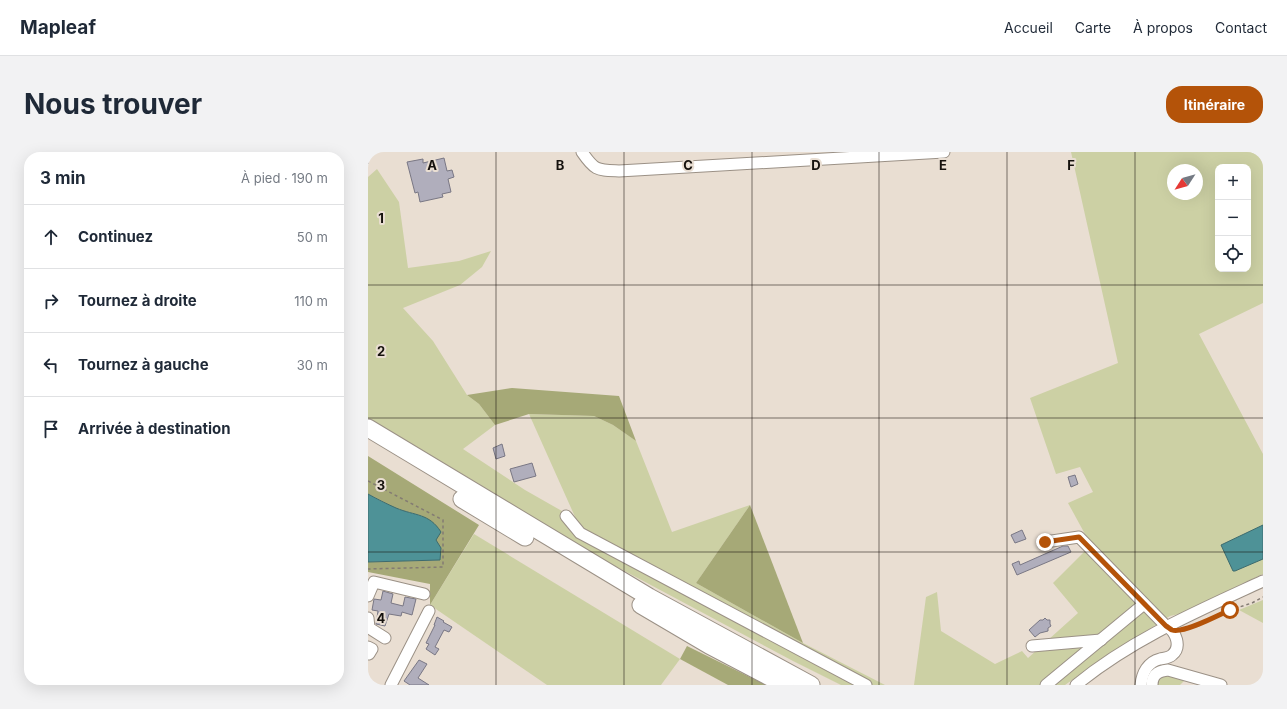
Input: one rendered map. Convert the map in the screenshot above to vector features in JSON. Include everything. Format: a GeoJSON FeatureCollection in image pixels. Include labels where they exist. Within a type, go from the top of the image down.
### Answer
{"type":"FeatureCollection","features":[{"type":"Feature","properties":{"kind":"highway"},"geometry":{"type":"LineString","coordinates":[[368,428],[649,597],[811,685]]}},
{"type":"Feature","properties":{"kind":"highway"},"geometry":{"type":"LineString","coordinates":[[368,442],[642,606],[709,645],[785,685]]}},
{"type":"Feature","properties":{"kind":"street"},"geometry":{"type":"LineString","coordinates":[[582,152],[591,165],[600,171],[619,171],[944,152]]}},
{"type":"Feature","properties":{"kind":"street"},"geometry":{"type":"LineString","coordinates":[[566,516],[580,532],[866,685]]}},
{"type":"Feature","properties":{"kind":"street"},"geometry":{"type":"LineString","coordinates":[[1045,542],[1079,537],[1169,628],[1177,641],[1178,648],[1169,658],[1155,660],[1150,664],[1141,678],[1141,685]]}},
{"type":"Feature","properties":{"kind":"street"},"geometry":{"type":"LineString","coordinates":[[1076,685],[1111,658],[1138,642],[1263,581]]}},
{"type":"Feature","properties":{"kind":"street"},"geometry":{"type":"LineString","coordinates":[[368,596],[374,582],[424,594]]}},
{"type":"Feature","properties":{"kind":"street"},"geometry":{"type":"LineString","coordinates":[[1046,685],[1144,604]]}},
{"type":"Feature","properties":{"kind":"street"},"geometry":{"type":"LineString","coordinates":[[391,685],[429,611]]}},
{"type":"Feature","properties":{"kind":"street"},"geometry":{"type":"LineString","coordinates":[[368,618],[369,628],[385,638]]}},
{"type":"Feature","properties":{"kind":"street"},"geometry":{"type":"LineString","coordinates":[[1032,646],[1101,640]]}},
{"type":"Feature","properties":{"kind":"street"},"geometry":{"type":"LineString","coordinates":[[1152,685],[1153,677],[1159,671],[1168,670],[1221,685]]}},
{"type":"Feature","properties":{"kind":"street"},"geometry":{"type":"LineString","coordinates":[[1187,685],[1199,679]]}},
{"type":"Feature","properties":{"kind":"path"},"geometry":{"type":"LineString","coordinates":[[368,481],[443,520],[443,567],[368,569]]}},
{"type":"Feature","properties":{"kind":"path"},"geometry":{"type":"LineString","coordinates":[[1169,628],[1180,630],[1194,626],[1230,610],[1252,603],[1263,597]]}},
{"type":"Feature","properties":{"kind":"green space"},"geometry":{"type":"Polygon","coordinates":[[[1071,152],[1263,152],[1263,303],[1199,334],[1263,454],[1263,574],[1179,614],[1170,616],[1103,658],[1065,685],[914,685],[926,597],[937,592],[941,631],[995,664],[1022,651],[1028,658],[1078,613],[1053,583],[1091,545],[1068,503],[1093,492],[1080,467],[1056,474],[1030,398],[1118,363],[1071,152]]]}},
{"type":"Feature","properties":{"kind":"green space"},"geometry":{"type":"Polygon","coordinates":[[[377,169],[399,202],[408,268],[459,261],[491,251],[482,267],[460,285],[403,308],[433,341],[467,395],[479,404],[495,425],[463,449],[525,490],[576,519],[529,414],[594,416],[613,425],[636,441],[672,532],[750,505],[696,583],[803,643],[885,685],[841,685],[793,661],[589,552],[368,418],[368,177],[377,169]]]}},
{"type":"Feature","properties":{"kind":"green space"},"geometry":{"type":"Polygon","coordinates":[[[512,388],[619,396],[636,441],[613,425],[594,416],[529,414],[495,425],[479,404],[467,395],[512,388]]]}},
{"type":"Feature","properties":{"kind":"green space"},"geometry":{"type":"Polygon","coordinates":[[[368,456],[479,525],[430,605],[430,584],[368,572],[368,562],[440,560],[436,540],[422,516],[397,509],[368,494],[368,456]]]}},
{"type":"Feature","properties":{"kind":"green space"},"geometry":{"type":"Polygon","coordinates":[[[750,505],[803,643],[696,583],[750,505]]]}},
{"type":"Feature","properties":{"kind":"green space"},"geometry":{"type":"Polygon","coordinates":[[[474,534],[680,659],[661,685],[547,685],[430,605],[474,534]]]}},
{"type":"Feature","properties":{"kind":"green space"},"geometry":{"type":"Polygon","coordinates":[[[1263,600],[1263,623],[1239,610],[1263,600]]]}},
{"type":"Feature","properties":{"kind":"green space"},"geometry":{"type":"Polygon","coordinates":[[[687,646],[766,685],[728,685],[680,659],[687,646]]]}},
{"type":"Feature","properties":{"kind":"green space"},"geometry":{"type":"Polygon","coordinates":[[[1163,673],[1186,679],[1180,685],[1155,685],[1163,673]]]}},
{"type":"Feature","properties":{"kind":"water"},"geometry":{"type":"Polygon","coordinates":[[[368,494],[403,511],[432,521],[441,532],[436,540],[441,548],[440,560],[368,562],[368,494]]]}},
{"type":"Feature","properties":{"kind":"water"},"geometry":{"type":"Polygon","coordinates":[[[1263,525],[1263,559],[1233,571],[1221,545],[1263,525]]]}},
{"type":"Feature","properties":{"kind":"building"},"geometry":{"type":"Polygon","coordinates":[[[444,158],[447,171],[452,170],[454,177],[448,179],[451,192],[442,194],[443,197],[420,202],[418,192],[415,193],[407,162],[423,159],[423,163],[444,158]]]}},
{"type":"Feature","properties":{"kind":"building"},"geometry":{"type":"Polygon","coordinates":[[[502,444],[505,456],[496,459],[493,448],[502,444]]]}},
{"type":"Feature","properties":{"kind":"building"},"geometry":{"type":"Polygon","coordinates":[[[532,463],[536,476],[514,482],[510,469],[532,463]]]}},
{"type":"Feature","properties":{"kind":"building"},"geometry":{"type":"Polygon","coordinates":[[[1075,475],[1078,484],[1071,487],[1068,477],[1075,475]]]}},
{"type":"Feature","properties":{"kind":"building"},"geometry":{"type":"Polygon","coordinates":[[[1022,530],[1026,539],[1015,543],[1011,535],[1022,530]]]}},
{"type":"Feature","properties":{"kind":"building"},"geometry":{"type":"Polygon","coordinates":[[[1063,546],[1068,546],[1071,552],[1017,575],[1012,564],[1019,561],[1020,565],[1063,546]]]}},
{"type":"Feature","properties":{"kind":"building"},"geometry":{"type":"Polygon","coordinates":[[[383,591],[393,594],[391,603],[403,606],[405,597],[416,599],[412,615],[402,612],[401,616],[389,614],[385,626],[376,624],[378,611],[372,610],[374,599],[381,600],[383,591]]]}},
{"type":"Feature","properties":{"kind":"building"},"geometry":{"type":"Polygon","coordinates":[[[437,617],[452,627],[449,632],[444,630],[435,647],[439,649],[435,655],[426,649],[429,644],[426,643],[435,625],[437,617]]]}},
{"type":"Feature","properties":{"kind":"building"},"geometry":{"type":"Polygon","coordinates":[[[1045,618],[1050,620],[1051,626],[1048,628],[1048,631],[1040,633],[1035,637],[1029,630],[1040,620],[1045,618]]]}},
{"type":"Feature","properties":{"kind":"building"},"geometry":{"type":"Polygon","coordinates":[[[419,660],[427,664],[418,678],[429,685],[410,685],[404,681],[419,660]]]}},
{"type":"Feature","properties":{"kind":"route"},"geometry":{"type":"LineString","coordinates":[[1045,542],[1079,537],[1166,626],[1172,630],[1180,630],[1194,626],[1230,610]]}}]}
